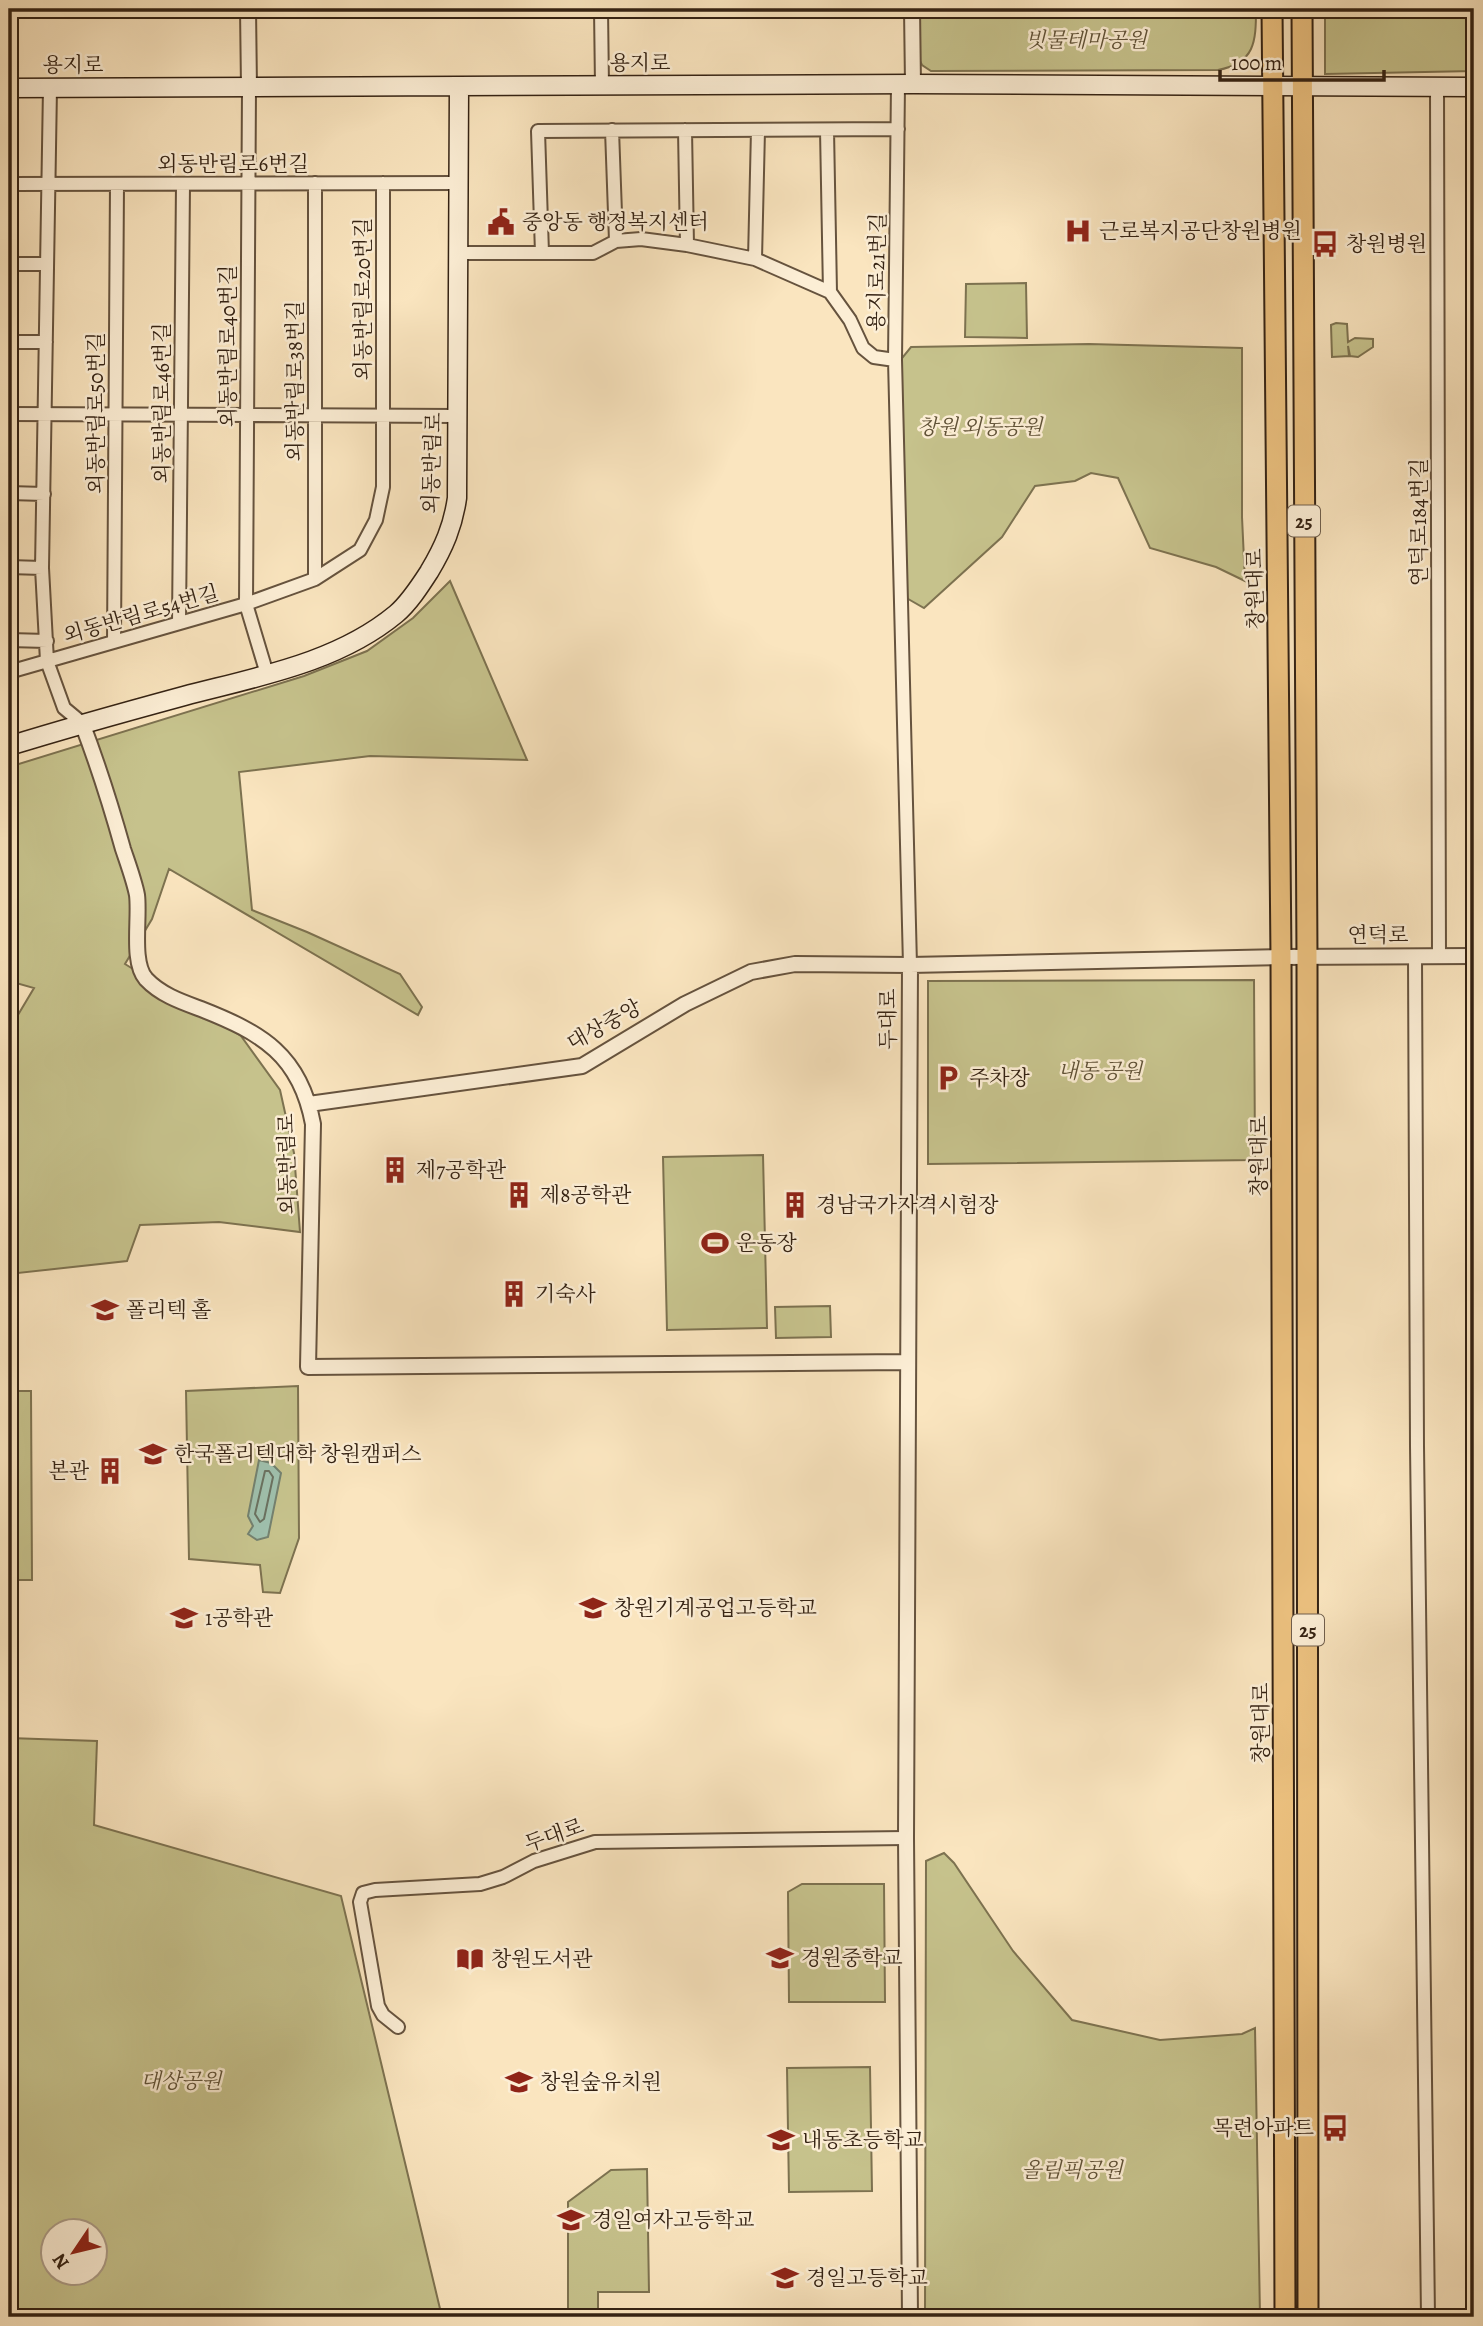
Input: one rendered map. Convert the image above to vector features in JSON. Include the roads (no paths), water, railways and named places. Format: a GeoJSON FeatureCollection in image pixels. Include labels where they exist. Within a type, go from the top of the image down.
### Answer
{"type":"FeatureCollection","features":[{"type":"Feature","properties":{"kind":"main road","name":"창원대로"},"geometry":{"type":"LineString","coordinates":[[1272,9],[1281,957],[1285,2312]]}},
{"type":"Feature","properties":{"kind":"main road","name":"25"},"geometry":{"type":"LineString","coordinates":[[1302,9],[1307,956],[1309,2312]]}},
{"type":"Feature","properties":{"kind":"main road","name":"용지로"},"geometry":{"type":"LineString","coordinates":[[9,88],[906,84],[1474,87]]}},
{"type":"Feature","properties":{"kind":"main road","name":"외동반림로"},"geometry":{"type":"LineString","coordinates":[[9,746],[82,723],[307,662],[373,631],[398,612],[423,581],[443,549],[454,521],[457,498],[459,88]]}},
{"type":"Feature","properties":{"kind":"street"},"geometry":{"type":"LineString","coordinates":[[248,9],[249,88]]}},
{"type":"Feature","properties":{"kind":"street"},"geometry":{"type":"LineString","coordinates":[[601,9],[602,86]]}},
{"type":"Feature","properties":{"kind":"street"},"geometry":{"type":"LineString","coordinates":[[906,84],[912,9]]}},
{"type":"Feature","properties":{"kind":"street","name":"용지로21번길"},"geometry":{"type":"LineString","coordinates":[[830,292],[849,320],[863,348],[874,357],[895,360],[898,129],[906,84]]}},
{"type":"Feature","properties":{"kind":"street","name":"연덕로184번길"},"geometry":{"type":"LineString","coordinates":[[1437,87],[1439,956]]}},
{"type":"Feature","properties":{"kind":"street","name":"외동반림로54번길"},"geometry":{"type":"LineString","coordinates":[[50,88],[43,568],[47,661],[64,708],[82,723]]}},
{"type":"Feature","properties":{"kind":"street","name":"외동반림로40번길"},"geometry":{"type":"LineString","coordinates":[[249,88],[246,604],[267,674]]}},
{"type":"Feature","properties":{"kind":"street"},"geometry":{"type":"LineString","coordinates":[[542,253],[538,131],[898,129]]}},
{"type":"Feature","properties":{"kind":"street"},"geometry":{"type":"LineString","coordinates":[[612,130],[615,241]]}},
{"type":"Feature","properties":{"kind":"street"},"geometry":{"type":"LineString","coordinates":[[685,130],[687,244]]}},
{"type":"Feature","properties":{"kind":"street"},"geometry":{"type":"LineString","coordinates":[[755,259],[758,130]]}},
{"type":"Feature","properties":{"kind":"street"},"geometry":{"type":"LineString","coordinates":[[458,253],[593,253],[615,241],[641,239],[687,244],[755,259],[830,292],[827,130]]}},
{"type":"Feature","properties":{"kind":"street","name":"외동반림로38번길"},"geometry":{"type":"LineString","coordinates":[[314,579],[315,183]]}},
{"type":"Feature","properties":{"kind":"street","name":"외동반림로20번길"},"geometry":{"type":"LineString","coordinates":[[383,183],[383,415]]}},
{"type":"Feature","properties":{"kind":"street","name":"외동반림로6번길"},"geometry":{"type":"LineString","coordinates":[[9,184],[458,183]]}},
{"type":"Feature","properties":{"kind":"street","name":"외동반림로50번길"},"geometry":{"type":"LineString","coordinates":[[114,642],[117,184]]}},
{"type":"Feature","properties":{"kind":"street","name":"외동반림로46번길"},"geometry":{"type":"LineString","coordinates":[[179,623],[183,184]]}},
{"type":"Feature","properties":{"kind":"street"},"geometry":{"type":"LineString","coordinates":[[9,264],[47,264]]}},
{"type":"Feature","properties":{"kind":"street"},"geometry":{"type":"LineString","coordinates":[[9,342],[46,342]]}},
{"type":"Feature","properties":{"kind":"street"},"geometry":{"type":"LineString","coordinates":[[895,360],[909,965]]}},
{"type":"Feature","properties":{"kind":"street"},"geometry":{"type":"LineString","coordinates":[[9,414],[457,416]]}},
{"type":"Feature","properties":{"kind":"street"},"geometry":{"type":"LineString","coordinates":[[246,604],[314,579],[360,550],[376,520],[383,487],[383,415]]}},
{"type":"Feature","properties":{"kind":"street"},"geometry":{"type":"LineString","coordinates":[[9,493],[44,494]]}},
{"type":"Feature","properties":{"kind":"street"},"geometry":{"type":"LineString","coordinates":[[9,567],[43,568]]}},
{"type":"Feature","properties":{"kind":"street","name":"외동반림로54번길"},"geometry":{"type":"LineString","coordinates":[[9,672],[246,604]]}},
{"type":"Feature","properties":{"kind":"street"},"geometry":{"type":"LineString","coordinates":[[9,640],[47,641]]}},
{"type":"Feature","properties":{"kind":"street","name":"외동반림로"},"geometry":{"type":"LineString","coordinates":[[82,723],[102,776],[137,895],[139,963],[145,978],[170,997],[241,1025],[269,1042],[292,1067],[309,1104],[313,1124],[308,1367],[906,1362]]}},
{"type":"Feature","properties":{"kind":"street"},"geometry":{"type":"LineString","coordinates":[[1415,956],[1417,1460],[1428,2317]]}},
{"type":"Feature","properties":{"kind":"street","name":"연덕로"},"geometry":{"type":"LineString","coordinates":[[1281,957],[1474,956]]}},
{"type":"Feature","properties":{"kind":"street","name":"두대로"},"geometry":{"type":"LineString","coordinates":[[910,2317],[905,1838],[909,965],[1281,957]]}},
{"type":"Feature","properties":{"kind":"street","name":"대상중앙"},"geometry":{"type":"LineString","coordinates":[[309,1104],[582,1066],[685,1004],[751,972],[795,964],[909,965]]}},
{"type":"Feature","properties":{"kind":"street","name":"두대로"},"geometry":{"type":"LineString","coordinates":[[398,2027],[383,2015],[378,2006],[360,1902],[363,1893],[480,1884],[503,1877],[534,1861],[595,1842],[905,1838]]}},
{"type":"Feature","properties":{"kind":"water"},"geometry":{"type":"Polygon","coordinates":[[[259,1460],[271,1463],[281,1473],[268,1537],[257,1540],[248,1534],[253,1526],[248,1516],[259,1460]]]}},
{"type":"Feature","properties":{"kind":"place","name":"중앙동 행정복지센터"},"geometry":{"type":"Point","coordinates":[501,222]}},
{"type":"Feature","properties":{"kind":"place","name":"근로복지공단창원병원"},"geometry":{"type":"Point","coordinates":[1078,231]}},
{"type":"Feature","properties":{"kind":"place","name":"창원병원"},"geometry":{"type":"Point","coordinates":[1325,244]}},
{"type":"Feature","properties":{"kind":"place","name":"주차장"},"geometry":{"type":"Point","coordinates":[948,1078]}},
{"type":"Feature","properties":{"kind":"place","name":"제7공학관"},"geometry":{"type":"Point","coordinates":[395,1170]}},
{"type":"Feature","properties":{"kind":"place","name":"제8공학관"},"geometry":{"type":"Point","coordinates":[519,1195]}},
{"type":"Feature","properties":{"kind":"place","name":"경남국가자격시험장"},"geometry":{"type":"Point","coordinates":[795,1205]}},
{"type":"Feature","properties":{"kind":"place","name":"운동장"},"geometry":{"type":"Point","coordinates":[715,1243]}},
{"type":"Feature","properties":{"kind":"place","name":"기숙사"},"geometry":{"type":"Point","coordinates":[514,1294]}},
{"type":"Feature","properties":{"kind":"place","name":"폴리텍 홀"},"geometry":{"type":"Point","coordinates":[105,1310]}},
{"type":"Feature","properties":{"kind":"place","name":"한국폴리텍대학 창원캠퍼스"},"geometry":{"type":"Point","coordinates":[153,1454]}},
{"type":"Feature","properties":{"kind":"place","name":"본관"},"geometry":{"type":"Point","coordinates":[110,1471]}},
{"type":"Feature","properties":{"kind":"place","name":"창원기계공업고등학교"},"geometry":{"type":"Point","coordinates":[593,1608]}},
{"type":"Feature","properties":{"kind":"place","name":"1공학관"},"geometry":{"type":"Point","coordinates":[184,1618]}},
{"type":"Feature","properties":{"kind":"place","name":"경원중학교"},"geometry":{"type":"Point","coordinates":[780,1958]}},
{"type":"Feature","properties":{"kind":"place","name":"창원도서관"},"geometry":{"type":"Point","coordinates":[470,1959]}},
{"type":"Feature","properties":{"kind":"place","name":"창원숲유치원"},"geometry":{"type":"Point","coordinates":[519,2082]}},
{"type":"Feature","properties":{"kind":"place","name":"목련아파트"},"geometry":{"type":"Point","coordinates":[1335,2128]}},
{"type":"Feature","properties":{"kind":"place","name":"내동초등학교"},"geometry":{"type":"Point","coordinates":[781,2140]}},
{"type":"Feature","properties":{"kind":"place","name":"경일여자고등학교"},"geometry":{"type":"Point","coordinates":[571,2220]}},
{"type":"Feature","properties":{"kind":"place","name":"경일고등학교"},"geometry":{"type":"Point","coordinates":[785,2278]}},
{"type":"Feature","properties":{"kind":"park label","name":"빗물테마공원"},"geometry":{"type":"Point","coordinates":[1086,40]}},
{"type":"Feature","properties":{"kind":"park label","name":"창원 외동공원"},"geometry":{"type":"Point","coordinates":[980,427]}},
{"type":"Feature","properties":{"kind":"park label","name":"내동 공원"},"geometry":{"type":"Point","coordinates":[1100,1071]}},
{"type":"Feature","properties":{"kind":"park label","name":"대상공원"},"geometry":{"type":"Point","coordinates":[181,2081]}},
{"type":"Feature","properties":{"kind":"park label","name":"올림픽공원"},"geometry":{"type":"Point","coordinates":[1072,2170]}}]}
